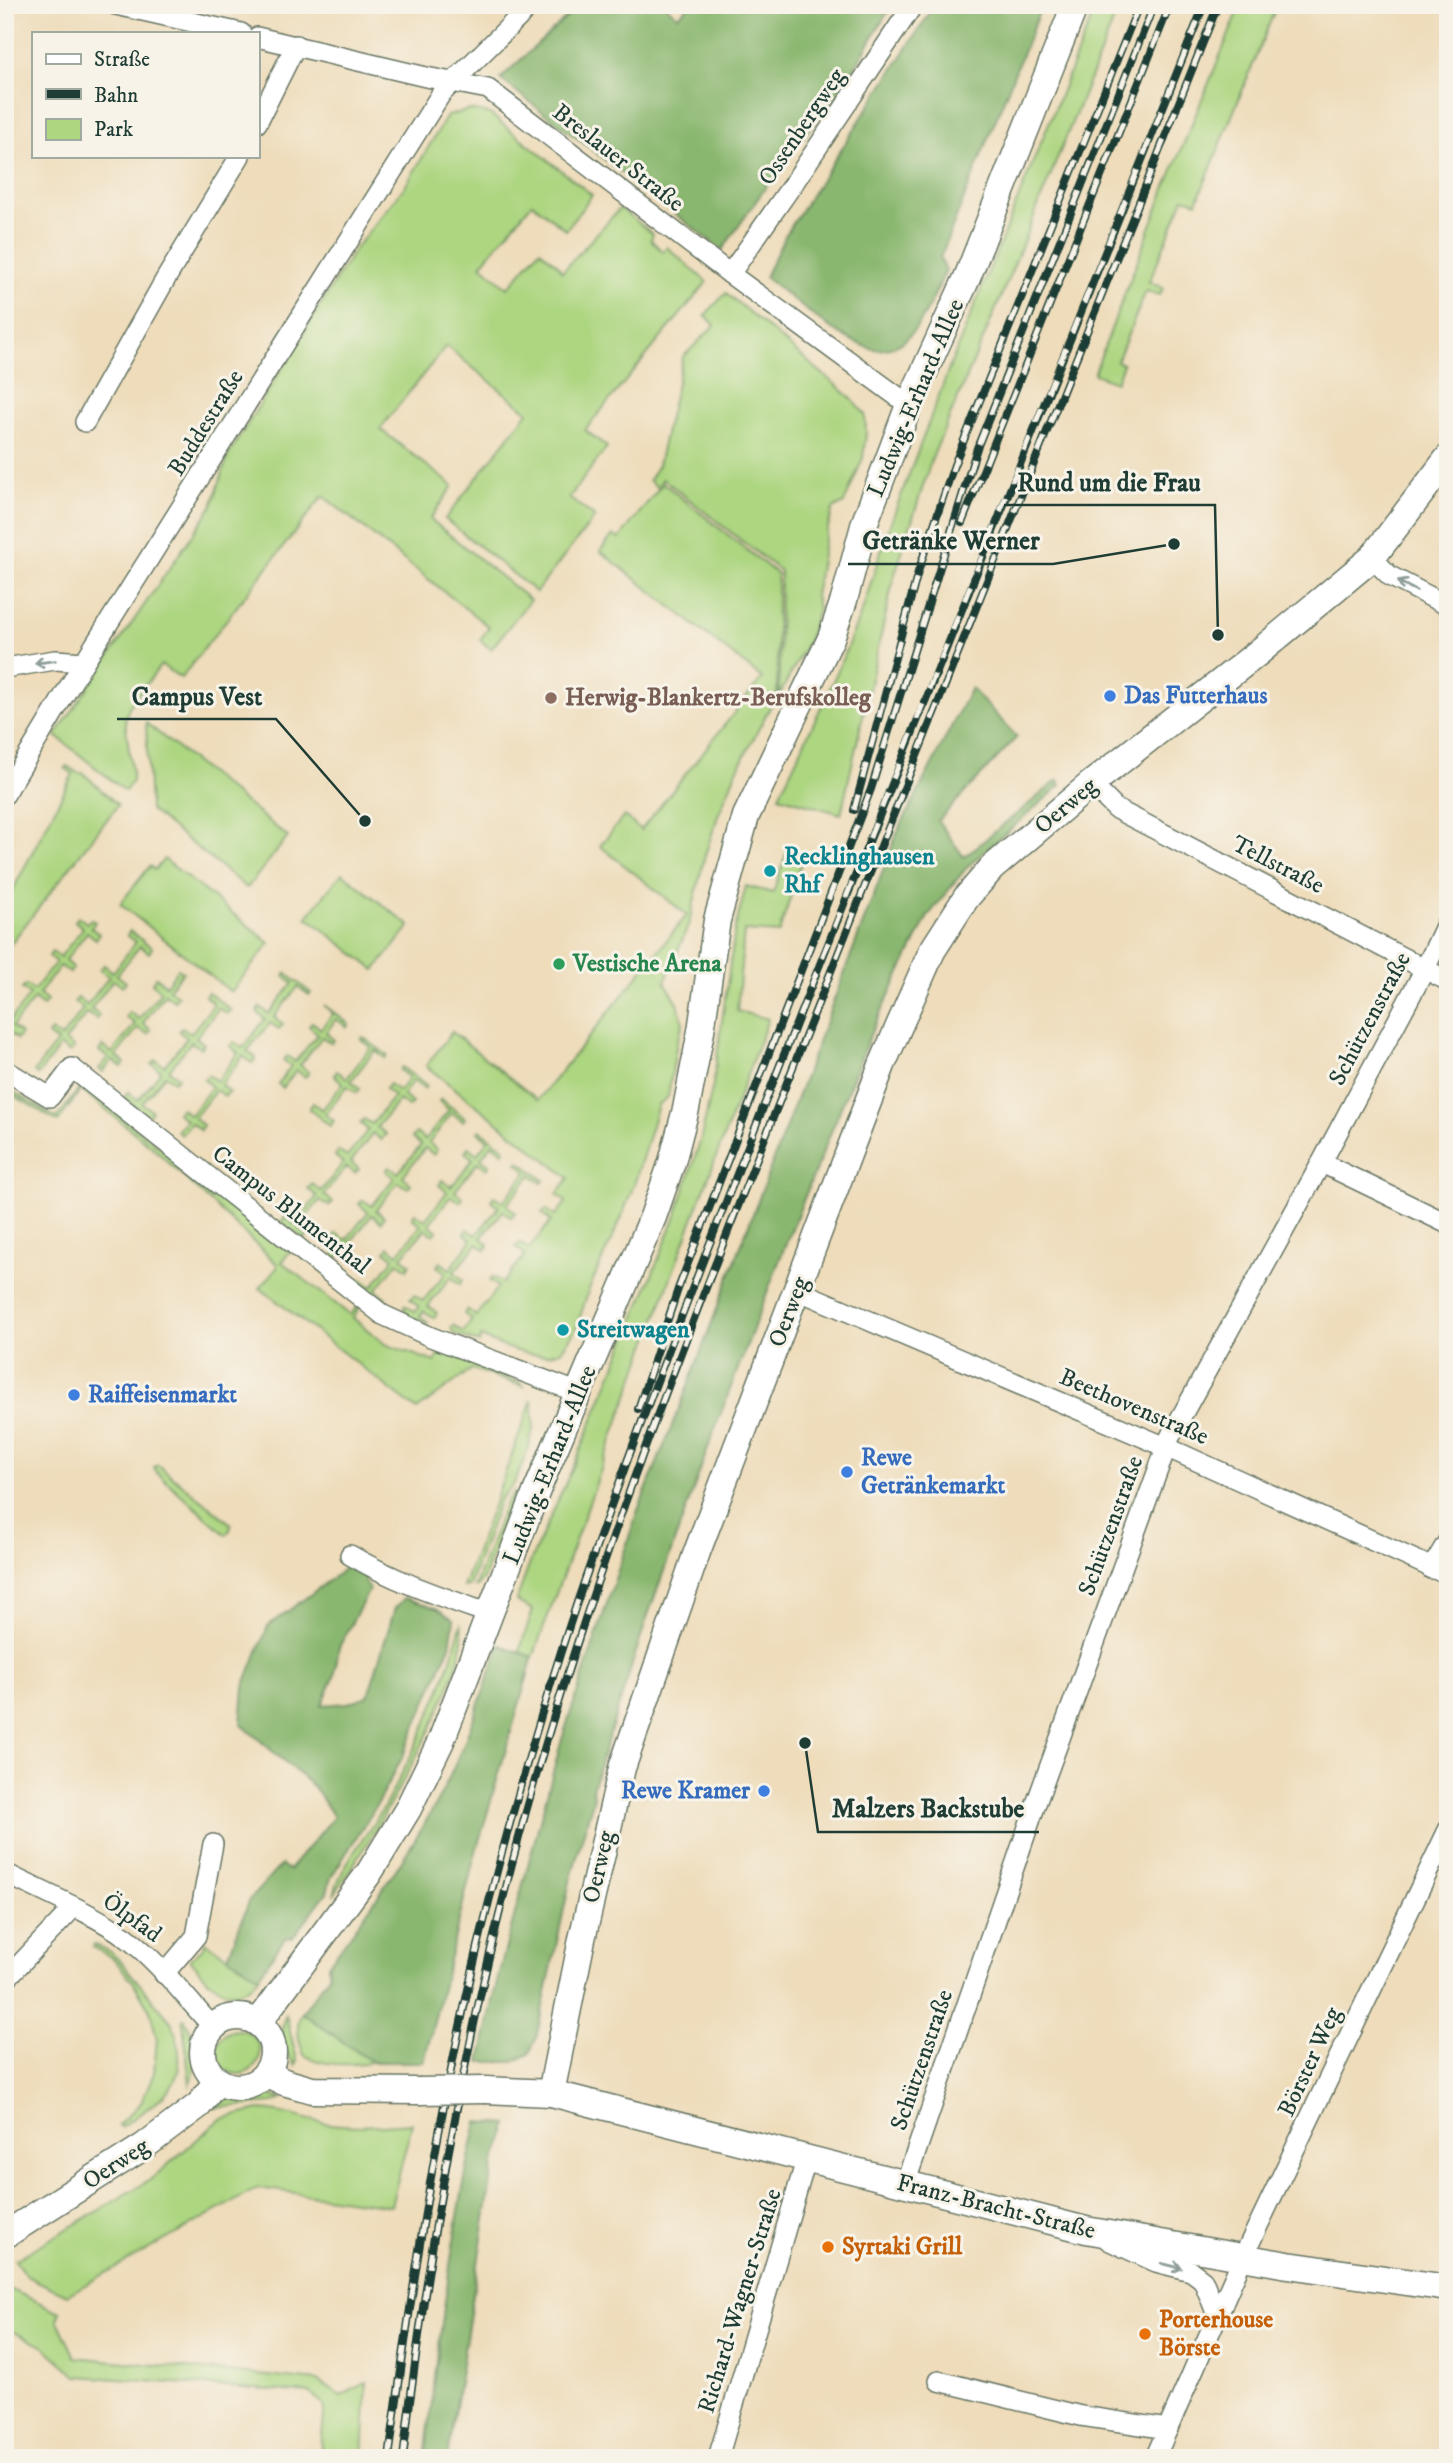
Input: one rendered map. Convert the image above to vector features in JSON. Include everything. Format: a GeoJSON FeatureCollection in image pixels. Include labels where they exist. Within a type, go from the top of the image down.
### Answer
{"type":"FeatureCollection","features":[{"type":"Feature","properties":{"kind":"main road","name":"Ludwig-Erhard-Allee"},"geometry":{"type":"LineString","coordinates":[[258,2023],[369,1873],[408,1810],[441,1741],[537,1490],[653,1217],[672,1162],[699,1044],[717,920],[746,816],[831,638],[845,600],[864,522],[909,405],[967,278],[1075,5]]}},
{"type":"Feature","properties":{"kind":"main road","name":"Oerweg"},"geometry":{"type":"LineString","coordinates":[[551,2093],[582,1939],[622,1768],[697,1552],[882,1065],[932,951],[947,925],[992,868],[1091,784],[1259,652],[1372,558],[1448,458]]}},
{"type":"Feature","properties":{"kind":"main road"},"geometry":{"type":"LineString","coordinates":[[240,2017],[258,2023],[265,2030],[272,2046],[273,2055],[266,2073],[252,2084],[243,2086],[234,2087],[217,2081],[210,2073],[203,2054],[207,2035],[221,2021],[240,2017]]}},
{"type":"Feature","properties":{"kind":"main road"},"geometry":{"type":"LineString","coordinates":[[266,2073],[284,2082],[312,2090],[485,2090],[551,2093]]}},
{"type":"Feature","properties":{"kind":"main road","name":"Oerweg"},"geometry":{"type":"LineString","coordinates":[[5,2235],[143,2147],[198,2105],[217,2081]]}},
{"type":"Feature","properties":{"kind":"main road","name":"Franz-Bracht-Straße"},"geometry":{"type":"LineString","coordinates":[[551,2093],[1086,2230],[1448,2288]]}},
{"type":"Feature","properties":{"kind":"street"},"geometry":{"type":"LineString","coordinates":[[116,5],[237,32]]}},
{"type":"Feature","properties":{"kind":"street"},"geometry":{"type":"LineString","coordinates":[[453,82],[531,5]]}},
{"type":"Feature","properties":{"kind":"street","name":"Ossenbergweg"},"geometry":{"type":"LineString","coordinates":[[730,274],[913,5]]}},
{"type":"Feature","properties":{"kind":"street","name":"Breslauer Straße"},"geometry":{"type":"LineString","coordinates":[[259,37],[488,89],[730,274],[909,405]]}},
{"type":"Feature","properties":{"kind":"street"},"geometry":{"type":"LineString","coordinates":[[259,119],[296,46]]}},
{"type":"Feature","properties":{"kind":"street","name":"Buddestraße"},"geometry":{"type":"LineString","coordinates":[[5,794],[84,662],[441,94],[453,82]]}},
{"type":"Feature","properties":{"kind":"street"},"geometry":{"type":"LineString","coordinates":[[85,422],[165,280],[239,158]]}},
{"type":"Feature","properties":{"kind":"street"},"geometry":{"type":"LineString","coordinates":[[1372,558],[1390,576],[1448,606]]}},
{"type":"Feature","properties":{"kind":"street"},"geometry":{"type":"LineString","coordinates":[[5,668],[55,660],[84,662]]}},
{"type":"Feature","properties":{"kind":"street","name":"Tellstraße"},"geometry":{"type":"LineString","coordinates":[[1091,784],[1116,808],[1448,981]]}},
{"type":"Feature","properties":{"kind":"street","name":"Schützenstraße"},"geometry":{"type":"LineString","coordinates":[[905,2185],[1037,1801],[1166,1447],[1322,1163],[1425,969],[1448,920]]}},
{"type":"Feature","properties":{"kind":"street","name":"Campus Blumenthal"},"geometry":{"type":"LineString","coordinates":[[5,1070],[50,1097],[72,1068],[383,1315],[431,1337],[579,1393]]}},
{"type":"Feature","properties":{"kind":"street"},"geometry":{"type":"LineString","coordinates":[[1322,1163],[1448,1224]]}},
{"type":"Feature","properties":{"kind":"street","name":"Beethovenstraße"},"geometry":{"type":"LineString","coordinates":[[797,1290],[1166,1447],[1440,1572]]}},
{"type":"Feature","properties":{"kind":"street"},"geometry":{"type":"LineString","coordinates":[[1440,1572],[1448,1541]]}},
{"type":"Feature","properties":{"kind":"street"},"geometry":{"type":"LineString","coordinates":[[350,1555],[398,1580],[490,1614]]}},
{"type":"Feature","properties":{"kind":"street","name":"Börster Weg"},"geometry":{"type":"LineString","coordinates":[[1155,2458],[1243,2257],[1448,1829]]}},
{"type":"Feature","properties":{"kind":"street"},"geometry":{"type":"LineString","coordinates":[[164,1973],[196,1936],[213,1844]]}},
{"type":"Feature","properties":{"kind":"street","name":"Ölpfad"},"geometry":{"type":"LineString","coordinates":[[5,1873],[126,1937],[164,1973],[213,2027]]}},
{"type":"Feature","properties":{"kind":"street"},"geometry":{"type":"LineString","coordinates":[[5,1980],[74,1908]]}},
{"type":"Feature","properties":{"kind":"street","name":"Richard-Wagner-Straße"},"geometry":{"type":"LineString","coordinates":[[718,2458],[807,2157]]}},
{"type":"Feature","properties":{"kind":"street"},"geometry":{"type":"LineString","coordinates":[[1086,2230],[1156,2262],[1191,2271],[1203,2280],[1217,2315]]}},
{"type":"Feature","properties":{"kind":"street"},"geometry":{"type":"LineString","coordinates":[[939,2381],[1081,2416],[1168,2429]]}},
{"type":"Feature","properties":{"kind":"green space"},"geometry":{"type":"Polygon","coordinates":[[[580,5],[665,5],[678,16],[690,5],[892,5],[846,82],[770,181],[722,250],[500,79],[580,5]]]}},
{"type":"Feature","properties":{"kind":"green space"},"geometry":{"type":"Polygon","coordinates":[[[935,5],[1042,5],[940,258],[946,270],[933,297],[912,334],[891,348],[874,349],[832,329],[765,277],[786,234],[935,5]]]}},
{"type":"Feature","properties":{"kind":"green space"},"geometry":{"type":"Polygon","coordinates":[[[1097,5],[1120,5],[932,458],[894,577],[841,814],[779,796],[832,684],[862,611],[885,538],[952,361],[1097,5]]]}},
{"type":"Feature","properties":{"kind":"green space"},"geometry":{"type":"Polygon","coordinates":[[[1241,5],[1277,5],[1197,202],[1184,198],[1149,282],[1163,288],[1160,295],[1146,291],[1117,361],[1123,364],[1116,382],[1094,374],[1165,189],[1241,5]]]}},
{"type":"Feature","properties":{"kind":"green space"},"geometry":{"type":"Polygon","coordinates":[[[469,110],[490,114],[592,195],[566,230],[532,203],[481,265],[508,288],[540,250],[558,265],[562,272],[620,208],[653,234],[651,240],[663,252],[667,247],[707,282],[585,430],[607,447],[569,498],[595,517],[536,592],[445,519],[528,412],[446,346],[380,429],[453,486],[430,519],[530,600],[491,649],[480,640],[489,627],[323,496],[181,678],[161,665],[129,707],[125,719],[132,781],[125,791],[56,736],[57,733],[212,506],[228,456],[354,250],[406,185],[447,116],[469,110]]]}},
{"type":"Feature","properties":{"kind":"green space"},"geometry":{"type":"Polygon","coordinates":[[[726,293],[848,395],[865,414],[863,458],[844,503],[833,509],[824,542],[815,596],[818,608],[809,639],[779,696],[780,571],[663,479],[657,487],[649,480],[658,465],[683,357],[715,325],[705,315],[726,293]]]}},
{"type":"Feature","properties":{"kind":"green space"},"geometry":{"type":"Polygon","coordinates":[[[663,483],[777,574],[777,694],[736,772],[719,813],[705,855],[689,924],[665,982],[678,1003],[683,1024],[677,1042],[668,1097],[658,1105],[635,1182],[589,1289],[576,1329],[561,1351],[530,1354],[481,1337],[479,1343],[453,1333],[451,1327],[453,1325],[463,1332],[472,1320],[464,1314],[467,1309],[476,1316],[498,1287],[490,1281],[493,1277],[503,1283],[525,1255],[516,1247],[520,1243],[529,1249],[551,1221],[542,1213],[546,1209],[555,1216],[566,1202],[557,1194],[569,1178],[426,1066],[452,1032],[538,1100],[687,915],[600,846],[624,816],[641,830],[762,678],[600,551],[613,535],[619,539],[663,483]]]}},
{"type":"Feature","properties":{"kind":"green space"},"geometry":{"type":"Polygon","coordinates":[[[971,688],[1017,737],[938,821],[964,857],[1058,780],[1061,785],[968,866],[928,916],[873,1028],[786,1243],[647,1618],[592,1789],[594,1797],[570,1881],[536,2039],[529,2054],[513,2062],[480,2062],[499,1973],[562,1739],[638,1510],[681,1404],[898,831],[971,688]]]}},
{"type":"Feature","properties":{"kind":"green space"},"geometry":{"type":"Polygon","coordinates":[[[146,723],[288,837],[247,888],[150,810],[146,723]]]}},
{"type":"Feature","properties":{"kind":"green space"},"geometry":{"type":"Polygon","coordinates":[[[67,766],[83,773],[118,805],[5,951],[5,905],[73,774],[65,768],[67,766]]]}},
{"type":"Feature","properties":{"kind":"green space"},"geometry":{"type":"Polygon","coordinates":[[[786,854],[802,860],[779,933],[744,931],[737,1011],[768,1019],[533,1657],[519,1652],[533,1610],[516,1601],[674,1221],[700,1142],[713,1085],[735,929],[746,886],[773,893],[786,854]]]}},
{"type":"Feature","properties":{"kind":"green space"},"geometry":{"type":"Polygon","coordinates":[[[164,859],[270,943],[231,992],[120,904],[150,866],[155,870],[164,859]]]}},
{"type":"Feature","properties":{"kind":"green space"},"geometry":{"type":"Polygon","coordinates":[[[342,873],[410,926],[375,970],[307,917],[342,873]]]}},
{"type":"Feature","properties":{"kind":"green space"},"geometry":{"type":"Polygon","coordinates":[[[78,917],[87,923],[91,919],[95,922],[91,928],[99,934],[96,939],[87,932],[65,961],[73,968],[70,973],[60,966],[39,994],[47,1001],[43,1006],[34,999],[12,1027],[21,1034],[17,1039],[8,1032],[5,1035],[5,1022],[8,1023],[30,995],[22,989],[26,985],[34,990],[56,962],[49,956],[52,952],[60,957],[83,928],[75,921],[78,917]]]}},
{"type":"Feature","properties":{"kind":"green space"},"geometry":{"type":"Polygon","coordinates":[[[130,931],[152,948],[149,953],[140,946],[117,975],[126,982],[122,986],[113,980],[91,1009],[99,1015],[96,1019],[87,1013],[65,1041],[74,1048],[70,1053],[60,1046],[38,1075],[34,1072],[57,1042],[48,1035],[51,1031],[61,1038],[83,1009],[74,1002],[78,998],[87,1005],[109,977],[100,970],[104,965],[113,972],[136,942],[127,935],[130,931]]]}},
{"type":"Feature","properties":{"kind":"green space"},"geometry":{"type":"Polygon","coordinates":[[[178,969],[183,972],[169,989],[178,996],[174,1001],[165,994],[143,1023],[151,1030],[148,1034],[138,1028],[116,1056],[125,1063],[122,1067],[112,1060],[103,1072],[99,1069],[108,1058],[99,1051],[103,1046],[112,1053],[135,1024],[126,1017],[129,1012],[139,1019],[161,991],[152,983],[156,977],[166,985],[178,969]]]}},
{"type":"Feature","properties":{"kind":"green space"},"geometry":{"type":"Polygon","coordinates":[[[286,973],[311,993],[309,995],[298,987],[274,1017],[283,1024],[279,1029],[270,1023],[247,1051],[256,1058],[252,1063],[243,1056],[221,1085],[229,1092],[225,1096],[216,1090],[194,1118],[203,1125],[200,1130],[191,1123],[181,1135],[177,1131],[186,1120],[177,1113],[181,1108],[190,1115],[212,1087],[204,1080],[208,1075],[217,1081],[238,1053],[230,1046],[234,1042],[243,1048],[265,1019],[257,1012],[260,1007],[269,1014],[293,983],[284,976],[286,973]]]}},
{"type":"Feature","properties":{"kind":"green space"},"geometry":{"type":"Polygon","coordinates":[[[208,992],[231,1010],[227,1014],[219,1008],[196,1037],[204,1044],[200,1048],[191,1042],[169,1070],[178,1077],[174,1081],[165,1075],[142,1103],[152,1111],[148,1116],[124,1097],[128,1092],[138,1100],[161,1071],[152,1064],[156,1060],[164,1066],[187,1038],[179,1031],[182,1027],[191,1033],[214,1004],[205,996],[208,992]]]}},
{"type":"Feature","properties":{"kind":"green space"},"geometry":{"type":"Polygon","coordinates":[[[324,1005],[349,1024],[347,1027],[336,1019],[326,1033],[334,1040],[331,1043],[322,1037],[300,1065],[309,1073],[305,1077],[296,1070],[283,1088],[278,1084],[291,1066],[283,1060],[287,1056],[295,1062],[318,1034],[309,1026],[312,1022],[321,1029],[333,1014],[324,1005]]]}},
{"type":"Feature","properties":{"kind":"green space"},"geometry":{"type":"Polygon","coordinates":[[[363,1037],[387,1055],[385,1058],[375,1050],[351,1081],[360,1089],[357,1093],[347,1086],[325,1114],[334,1121],[330,1126],[309,1109],[313,1103],[322,1110],[343,1083],[334,1075],[337,1071],[347,1078],[371,1047],[361,1039],[363,1037]]]}},
{"type":"Feature","properties":{"kind":"green space"},"geometry":{"type":"Polygon","coordinates":[[[402,1067],[426,1086],[424,1089],[413,1081],[403,1095],[412,1103],[408,1107],[399,1100],[377,1127],[386,1134],[381,1140],[373,1133],[351,1162],[359,1169],[355,1173],[346,1167],[324,1195],[333,1202],[329,1206],[320,1200],[298,1228],[308,1236],[304,1240],[281,1222],[285,1217],[295,1225],[317,1196],[308,1189],[312,1184],[321,1191],[343,1163],[335,1156],[338,1151],[347,1157],[368,1130],[360,1123],[364,1119],[372,1124],[394,1096],[385,1089],[389,1084],[399,1091],[409,1078],[400,1070],[402,1067]]]}},
{"type":"Feature","properties":{"kind":"green space"},"geometry":{"type":"Polygon","coordinates":[[[82,1085],[290,1251],[282,1262],[350,1315],[360,1307],[353,1318],[385,1344],[435,1362],[440,1350],[519,1382],[525,1387],[472,1369],[417,1410],[260,1288],[277,1268],[277,1264],[152,1147],[83,1091],[80,1091],[58,1122],[5,1090],[5,1087],[57,1118],[82,1085]]]}},
{"type":"Feature","properties":{"kind":"green space"},"geometry":{"type":"Polygon","coordinates":[[[441,1099],[465,1118],[463,1121],[452,1113],[429,1143],[437,1150],[434,1155],[425,1148],[403,1176],[411,1184],[408,1188],[398,1182],[376,1210],[384,1217],[381,1222],[372,1215],[350,1243],[359,1251],[355,1255],[346,1248],[337,1259],[333,1256],[342,1244],[333,1237],[336,1233],[346,1240],[368,1212],[359,1204],[363,1200],[372,1206],[394,1178],[386,1171],[389,1167],[398,1173],[421,1145],[412,1138],[416,1133],[425,1140],[449,1110],[439,1101],[441,1099]]]}},
{"type":"Feature","properties":{"kind":"green space"},"geometry":{"type":"Polygon","coordinates":[[[480,1130],[505,1149],[503,1152],[492,1144],[481,1158],[490,1165],[487,1169],[478,1162],[455,1191],[463,1198],[460,1202],[451,1196],[429,1224],[437,1231],[434,1235],[425,1229],[402,1257],[410,1264],[407,1269],[398,1262],[376,1290],[386,1298],[382,1303],[358,1284],[361,1279],[372,1287],[394,1258],[386,1251],[389,1247],[398,1254],[421,1225],[412,1218],[415,1213],[425,1220],[447,1192],[439,1185],[442,1180],[451,1187],[473,1159],[465,1152],[468,1147],[477,1154],[488,1140],[478,1132],[480,1130]]]}},
{"type":"Feature","properties":{"kind":"green space"},"geometry":{"type":"Polygon","coordinates":[[[519,1161],[544,1180],[542,1183],[531,1175],[507,1205],[515,1212],[511,1217],[503,1211],[481,1238],[489,1245],[486,1250],[477,1244],[454,1272],[463,1280],[460,1284],[451,1277],[428,1306],[437,1313],[434,1318],[424,1311],[420,1316],[429,1324],[409,1316],[404,1311],[405,1305],[415,1312],[419,1307],[410,1299],[414,1295],[423,1301],[446,1273],[437,1266],[440,1262],[450,1269],[472,1240],[464,1233],[467,1229],[476,1235],[499,1207],[491,1200],[494,1196],[503,1202],[527,1172],[517,1163],[519,1161]]]}},
{"type":"Feature","properties":{"kind":"green space"},"geometry":{"type":"Polygon","coordinates":[[[532,1400],[534,1427],[528,1449],[514,1484],[500,1499],[469,1586],[463,1587],[532,1400]]]}},
{"type":"Feature","properties":{"kind":"green space"},"geometry":{"type":"Polygon","coordinates":[[[158,1465],[231,1524],[226,1535],[155,1471],[154,1467],[158,1465]]]}},
{"type":"Feature","properties":{"kind":"green space"},"geometry":{"type":"Polygon","coordinates":[[[515,1491],[483,1580],[474,1588],[506,1502],[515,1491]]]}},
{"type":"Feature","properties":{"kind":"green space"},"geometry":{"type":"Polygon","coordinates":[[[351,1562],[361,1569],[369,1590],[339,1647],[334,1677],[322,1705],[348,1703],[368,1696],[395,1608],[405,1598],[438,1609],[454,1620],[450,1646],[402,1758],[372,1813],[331,1877],[327,1892],[293,1937],[285,1938],[259,1976],[228,1957],[250,1899],[281,1865],[289,1870],[334,1817],[315,1788],[241,1724],[244,1687],[268,1626],[351,1562]]]}},
{"type":"Feature","properties":{"kind":"green space"},"geometry":{"type":"Polygon","coordinates":[[[461,1625],[461,1648],[452,1680],[435,1719],[391,1803],[334,1895],[343,1872],[384,1807],[418,1741],[447,1672],[461,1625]]]}},
{"type":"Feature","properties":{"kind":"green space"},"geometry":{"type":"Polygon","coordinates":[[[500,1645],[533,1657],[475,1855],[424,2062],[372,2062],[302,2013],[329,1975],[328,1965],[383,1888],[433,1809],[462,1749],[500,1645]]]}},
{"type":"Feature","properties":{"kind":"green space"},"geometry":{"type":"Polygon","coordinates":[[[205,1942],[259,1976],[240,1991],[222,1990],[205,1977],[190,1959],[204,1947],[205,1942]]]}},
{"type":"Feature","properties":{"kind":"green space"},"geometry":{"type":"Polygon","coordinates":[[[94,1944],[111,1952],[122,1963],[172,2023],[178,2044],[180,2061],[171,2086],[162,2097],[121,2127],[118,2125],[141,2103],[154,2073],[157,2039],[150,2010],[131,1979],[113,1958],[93,1947],[94,1944]]]}},
{"type":"Feature","properties":{"kind":"green space"},"geometry":{"type":"Polygon","coordinates":[[[302,2013],[372,2062],[328,2063],[304,2055],[298,2028],[302,2013]]]}},
{"type":"Feature","properties":{"kind":"green space"},"geometry":{"type":"Polygon","coordinates":[[[286,2015],[297,2060],[295,2065],[287,2054],[283,2041],[282,2028],[286,2015]]]}},
{"type":"Feature","properties":{"kind":"green space"},"geometry":{"type":"Polygon","coordinates":[[[184,2019],[191,2033],[194,2051],[194,2070],[190,2085],[183,2022],[184,2019]]]}},
{"type":"Feature","properties":{"kind":"green space"},"geometry":{"type":"Polygon","coordinates":[[[238,2030],[247,2031],[254,2036],[259,2043],[259,2061],[254,2068],[247,2073],[238,2074],[229,2073],[222,2068],[217,2061],[216,2052],[217,2043],[222,2036],[229,2031],[238,2030]]]}},
{"type":"Feature","properties":{"kind":"green space"},"geometry":{"type":"Polygon","coordinates":[[[262,2093],[282,2099],[273,2103],[214,2108],[228,2100],[262,2093]]]}},
{"type":"Feature","properties":{"kind":"green space"},"geometry":{"type":"Polygon","coordinates":[[[259,2110],[275,2111],[335,2125],[412,2123],[391,2206],[258,2188],[67,2295],[26,2276],[15,2260],[150,2180],[221,2119],[259,2110]]]}},
{"type":"Feature","properties":{"kind":"green space"},"geometry":{"type":"Polygon","coordinates":[[[477,2122],[508,2124],[494,2162],[447,2458],[425,2458],[453,2248],[477,2122]]]}},
{"type":"Feature","properties":{"kind":"green space"},"geometry":{"type":"Polygon","coordinates":[[[5,2287],[60,2312],[57,2319],[75,2357],[318,2381],[341,2396],[367,2382],[363,2458],[320,2458],[325,2405],[310,2393],[77,2376],[43,2346],[5,2328],[5,2287]]]}},
{"type":"Feature","properties":{"kind":"railway"},"geometry":{"type":"LineString","coordinates":[[854,810],[918,572],[954,465],[1139,5]]}},
{"type":"Feature","properties":{"kind":"railway"},"geometry":{"type":"LineString","coordinates":[[638,1409],[678,1289],[871,789],[977,448],[1154,5]]}},
{"type":"Feature","properties":{"kind":"railway"},"geometry":{"type":"LineString","coordinates":[[962,523],[1170,5]]}},
{"type":"Feature","properties":{"kind":"railway"},"geometry":{"type":"LineString","coordinates":[[389,2458],[422,2231],[465,2005],[510,1822],[573,1616],[636,1438],[718,1223],[1204,5]]}},
{"type":"Feature","properties":{"kind":"railway"},"geometry":{"type":"LineString","coordinates":[[403,2458],[435,2231],[478,2005],[514,1856],[582,1629],[620,1516],[704,1293],[1218,5]]}},
{"type":"Feature","properties":{"kind":"place","name":"Getränke Werner"},"geometry":{"type":"Point","coordinates":[1174,544]}},
{"type":"Feature","properties":{"kind":"place","name":"Rund um die Frau"},"geometry":{"type":"Point","coordinates":[1218,635]}},
{"type":"Feature","properties":{"kind":"place","name":"Das Futterhaus"},"geometry":{"type":"Point","coordinates":[1110,696]}},
{"type":"Feature","properties":{"kind":"place","name":"Herwig-Blankertz-Berufskolleg"},"geometry":{"type":"Point","coordinates":[551,698]}},
{"type":"Feature","properties":{"kind":"place","name":"Campus Vest"},"geometry":{"type":"Point","coordinates":[365,821]}},
{"type":"Feature","properties":{"kind":"place","name":"Recklinghausen Rhf"},"geometry":{"type":"Point","coordinates":[770,871]}},
{"type":"Feature","properties":{"kind":"place","name":"Vestische Arena"},"geometry":{"type":"Point","coordinates":[559,964]}},
{"type":"Feature","properties":{"kind":"place","name":"Streitwagen"},"geometry":{"type":"Point","coordinates":[563,1330]}},
{"type":"Feature","properties":{"kind":"place","name":"Raiffeisenmarkt"},"geometry":{"type":"Point","coordinates":[74,1395]}},
{"type":"Feature","properties":{"kind":"place","name":"Rewe Getränkemarkt"},"geometry":{"type":"Point","coordinates":[847,1472]}},
{"type":"Feature","properties":{"kind":"place","name":"Malzers Backstube"},"geometry":{"type":"Point","coordinates":[805,1743]}},
{"type":"Feature","properties":{"kind":"place","name":"Rewe Kramer"},"geometry":{"type":"Point","coordinates":[764,1791]}},
{"type":"Feature","properties":{"kind":"place","name":"Syrtaki Grill"},"geometry":{"type":"Point","coordinates":[828,2247]}},
{"type":"Feature","properties":{"kind":"place","name":"Porterhouse Börste"},"geometry":{"type":"Point","coordinates":[1145,2334]}}]}
